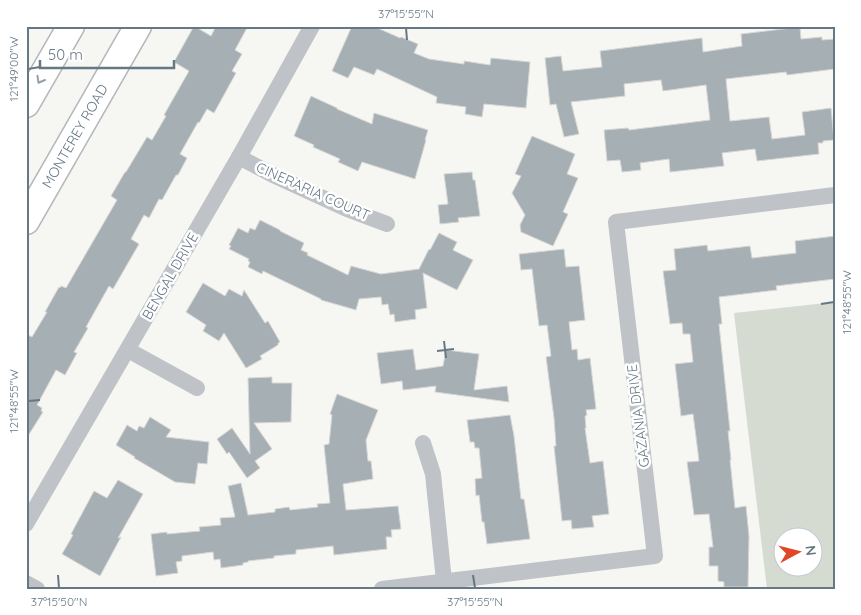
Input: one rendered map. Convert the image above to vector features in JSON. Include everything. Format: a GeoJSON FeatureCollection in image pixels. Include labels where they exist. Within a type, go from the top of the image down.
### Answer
{"type":"FeatureCollection","features":[{"type":"Feature","properties":{"kind":"main road"},"geometry":{"type":"LineString","coordinates":[[26,104],[71,26]]}},
{"type":"Feature","properties":{"kind":"main road","name":"MONTEREY ROAD"},"geometry":{"type":"LineString","coordinates":[[26,221],[138,26]]}},
{"type":"Feature","properties":{"kind":"street","name":"BENGAL DRIVE"},"geometry":{"type":"LineString","coordinates":[[26,524],[239,157],[312,26]]}},
{"type":"Feature","properties":{"kind":"street","name":"CINERARIA COURT"},"geometry":{"type":"LineString","coordinates":[[239,157],[346,210],[388,224]]}},
{"type":"Feature","properties":{"kind":"street","name":"GAZANIA DRIVE"},"geometry":{"type":"LineString","coordinates":[[382,589],[655,556],[616,222],[835,195]]}},
{"type":"Feature","properties":{"kind":"street"},"geometry":{"type":"LineString","coordinates":[[128,350],[197,388]]}},
{"type":"Feature","properties":{"kind":"street"},"geometry":{"type":"LineString","coordinates":[[423,443],[432,474],[444,581]]}},
{"type":"Feature","properties":{"kind":"street"},"geometry":{"type":"LineString","coordinates":[[26,583],[37,589]]}},
{"type":"Feature","properties":{"kind":"shaded area"},"geometry":{"type":"Polygon","coordinates":[[[835,302],[835,589],[767,589],[734,313],[835,302]]]}},
{"type":"Feature","properties":{"kind":"building"},"geometry":{"type":"Polygon","coordinates":[[[194,26],[211,36],[216,26],[248,26],[235,50],[242,54],[232,71],[236,73],[214,113],[207,109],[198,122],[180,154],[187,158],[162,200],[159,199],[149,218],[144,215],[131,239],[139,244],[113,289],[109,286],[86,327],[88,328],[74,352],[77,353],[65,375],[56,370],[37,405],[42,408],[41,411],[43,412],[26,439],[26,334],[32,337],[59,287],[66,288],[117,200],[111,196],[147,137],[152,140],[166,116],[164,115],[189,71],[174,62],[194,26]]]}},
{"type":"Feature","properties":{"kind":"building"},"geometry":{"type":"Polygon","coordinates":[[[352,26],[373,26],[418,44],[414,53],[429,59],[464,64],[464,61],[490,65],[491,58],[530,62],[526,108],[484,104],[482,117],[465,114],[466,107],[436,103],[437,97],[377,69],[374,75],[354,67],[348,78],[332,71],[352,26]]]}},
{"type":"Feature","properties":{"kind":"building"},"geometry":{"type":"Polygon","coordinates":[[[800,27],[801,39],[822,37],[822,40],[835,39],[835,69],[787,75],[786,72],[726,79],[730,121],[769,117],[772,139],[805,135],[802,112],[831,108],[834,140],[818,143],[819,154],[757,161],[755,149],[722,153],[724,166],[670,172],[669,159],[640,163],[641,170],[622,172],[620,160],[607,161],[604,130],[628,128],[629,130],[710,120],[706,85],[663,91],[661,80],[624,84],[625,96],[571,102],[579,134],[564,137],[556,104],[550,105],[545,58],[561,56],[563,71],[602,67],[600,51],[702,38],[703,52],[742,46],[741,34],[800,27]]]}},
{"type":"Feature","properties":{"kind":"building"},"geometry":{"type":"Polygon","coordinates":[[[311,96],[372,124],[374,113],[428,130],[415,179],[362,162],[358,171],[338,162],[340,159],[294,136],[311,96]]]}},
{"type":"Feature","properties":{"kind":"building"},"geometry":{"type":"Polygon","coordinates":[[[532,136],[575,154],[567,174],[578,178],[563,212],[568,214],[553,246],[521,232],[520,225],[525,215],[512,193],[521,176],[515,174],[532,136]]]}},
{"type":"Feature","properties":{"kind":"building"},"geometry":{"type":"Polygon","coordinates":[[[472,172],[473,180],[475,180],[480,216],[458,218],[459,222],[440,224],[438,205],[448,204],[444,174],[472,172]]]}},
{"type":"Feature","properties":{"kind":"building"},"geometry":{"type":"Polygon","coordinates":[[[260,220],[304,243],[301,250],[308,253],[307,255],[348,275],[351,266],[381,274],[419,269],[439,233],[457,242],[453,250],[473,260],[457,290],[423,273],[427,308],[415,310],[416,319],[395,322],[394,314],[390,315],[388,304],[382,305],[381,297],[359,299],[356,310],[321,300],[263,271],[262,274],[248,267],[249,259],[229,249],[231,246],[229,245],[238,228],[248,233],[250,228],[255,230],[260,220]]]}},
{"type":"Feature","properties":{"kind":"building"},"geometry":{"type":"Polygon","coordinates":[[[835,236],[835,279],[776,286],[777,290],[719,297],[722,324],[719,324],[730,431],[728,431],[735,508],[746,506],[749,536],[748,587],[724,587],[724,582],[718,581],[718,566],[709,566],[709,547],[713,547],[709,514],[694,515],[687,462],[699,461],[696,437],[693,414],[681,416],[675,364],[693,362],[690,334],[683,334],[682,323],[670,324],[663,271],[676,270],[674,249],[707,245],[708,251],[750,246],[752,258],[796,253],[795,241],[835,236]]]}},
{"type":"Feature","properties":{"kind":"building"},"geometry":{"type":"Polygon","coordinates":[[[564,249],[566,267],[579,266],[585,320],[569,322],[572,350],[577,349],[578,360],[590,358],[596,409],[586,410],[585,428],[590,463],[603,461],[609,514],[592,516],[594,527],[572,529],[571,520],[562,521],[554,446],[556,446],[554,418],[546,357],[551,356],[547,325],[539,326],[532,269],[521,270],[519,254],[564,249]]]}},
{"type":"Feature","properties":{"kind":"building"},"geometry":{"type":"Polygon","coordinates":[[[203,283],[225,296],[229,289],[242,296],[244,290],[265,323],[268,321],[280,342],[278,345],[260,356],[262,359],[246,368],[224,333],[219,341],[203,331],[206,325],[186,312],[203,283]]]}},
{"type":"Feature","properties":{"kind":"building"},"geometry":{"type":"Polygon","coordinates":[[[413,349],[416,370],[443,366],[446,350],[479,354],[474,390],[507,386],[509,402],[435,392],[436,386],[403,390],[402,381],[381,384],[377,353],[413,349]]]}},
{"type":"Feature","properties":{"kind":"building"},"geometry":{"type":"Polygon","coordinates":[[[272,377],[272,383],[292,383],[291,422],[254,423],[272,449],[255,461],[260,468],[247,478],[229,452],[227,454],[217,439],[232,428],[250,454],[248,378],[272,377]]]}},
{"type":"Feature","properties":{"kind":"building"},"geometry":{"type":"Polygon","coordinates":[[[337,394],[378,410],[366,440],[368,461],[371,461],[373,479],[343,484],[346,510],[398,506],[401,529],[391,530],[392,537],[386,537],[387,549],[334,555],[333,546],[296,550],[296,554],[274,556],[274,558],[248,561],[243,563],[243,565],[221,568],[220,559],[214,560],[213,552],[182,556],[182,561],[176,562],[178,573],[156,576],[151,534],[200,531],[199,527],[221,525],[220,518],[235,517],[228,486],[241,483],[248,515],[275,512],[275,509],[289,507],[290,510],[318,507],[317,504],[330,503],[324,445],[329,444],[332,415],[330,414],[337,394]]]}},
{"type":"Feature","properties":{"kind":"building"},"geometry":{"type":"Polygon","coordinates":[[[510,415],[521,499],[524,499],[530,539],[487,544],[479,495],[476,496],[475,479],[482,478],[479,448],[475,448],[474,442],[470,442],[467,420],[510,415]]]}},
{"type":"Feature","properties":{"kind":"building"},"geometry":{"type":"Polygon","coordinates":[[[150,417],[171,430],[166,437],[209,442],[207,464],[198,463],[195,484],[175,482],[116,445],[127,425],[137,431],[139,426],[144,428],[150,417]]]}},
{"type":"Feature","properties":{"kind":"building"},"geometry":{"type":"Polygon","coordinates":[[[118,480],[143,494],[118,538],[121,537],[100,576],[62,554],[94,491],[107,498],[118,480]]]}}]}
